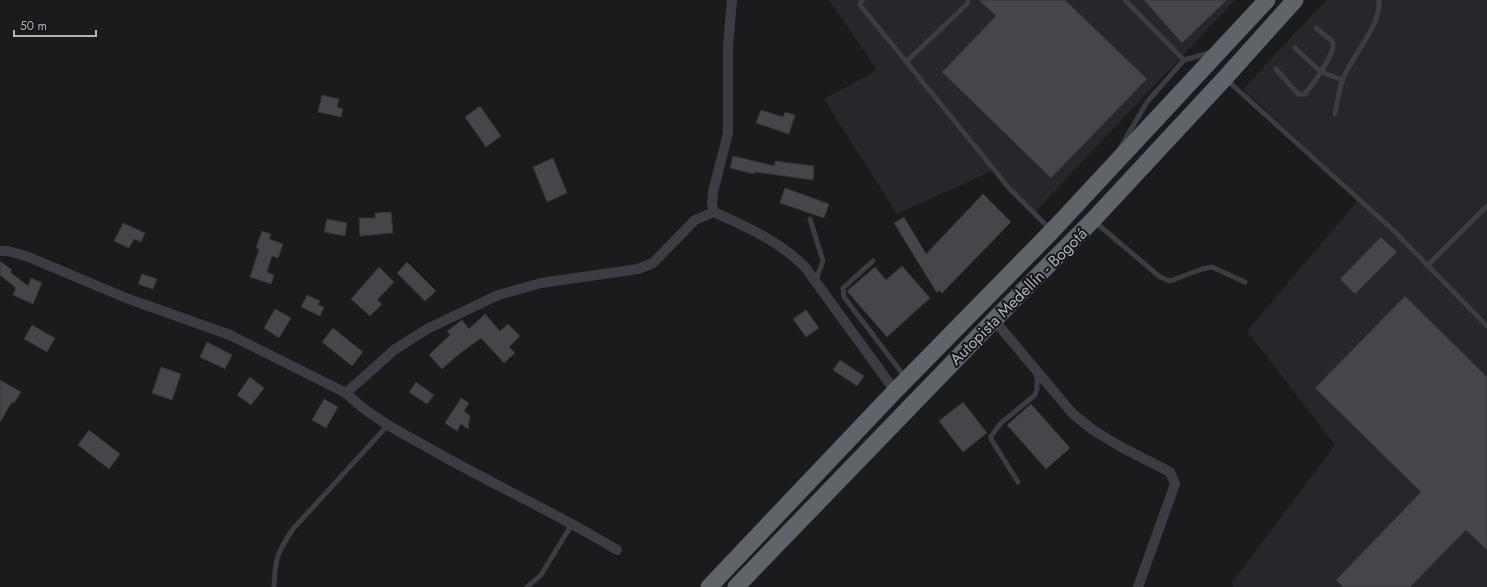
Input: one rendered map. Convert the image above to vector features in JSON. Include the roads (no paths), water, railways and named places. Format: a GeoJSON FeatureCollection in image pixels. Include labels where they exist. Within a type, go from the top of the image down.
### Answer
{"type":"FeatureCollection","features":[{"type":"Feature","properties":{"kind":"highway","name":"Autopista Medellín - Bogotá"},"geometry":{"type":"LineString","coordinates":[[709,587],[900,385],[1052,231],[1224,48],[1267,0]]}},
{"type":"Feature","properties":{"kind":"highway","name":"Autopista Medellín - Bogotá"},"geometry":{"type":"LineString","coordinates":[[736,587],[994,320],[1093,220],[1225,78],[1290,5]]}},
{"type":"Feature","properties":{"kind":"street"},"geometry":{"type":"LineString","coordinates":[[714,212],[712,203],[713,192],[728,134],[728,46],[732,0]]}},
{"type":"Feature","properties":{"kind":"street"},"geometry":{"type":"LineString","coordinates":[[346,393],[394,350],[427,329],[498,295],[541,282],[638,269],[653,264],[695,220],[714,212],[768,238],[790,252],[816,280],[824,294],[900,385]]}},
{"type":"Feature","properties":{"kind":"street"},"geometry":{"type":"LineString","coordinates":[[0,251],[8,251],[26,256],[126,298],[230,335],[346,393],[358,405],[388,425],[467,470],[572,524],[617,550]]}},
{"type":"Feature","properties":{"kind":"street"},"geometry":{"type":"LineString","coordinates":[[994,320],[1073,414],[1093,430],[1121,447],[1170,472],[1173,476],[1175,484],[1138,587]]}},
{"type":"Feature","properties":{"kind":"lane"},"geometry":{"type":"LineString","coordinates":[[862,0],[860,5],[1009,188],[1052,231]]}},
{"type":"Feature","properties":{"kind":"lane"},"geometry":{"type":"LineString","coordinates":[[906,62],[967,4],[968,0]]}},
{"type":"Feature","properties":{"kind":"lane"},"geometry":{"type":"LineString","coordinates":[[1125,0],[1184,60]]}},
{"type":"Feature","properties":{"kind":"lane"},"geometry":{"type":"LineString","coordinates":[[1290,5],[1303,0]]}},
{"type":"Feature","properties":{"kind":"lane"},"geometry":{"type":"LineString","coordinates":[[1335,114],[1343,80],[1375,22],[1380,7],[1379,0]]}},
{"type":"Feature","properties":{"kind":"lane"},"geometry":{"type":"LineString","coordinates":[[1276,69],[1298,94],[1305,94],[1321,72],[1334,44],[1316,28]]}},
{"type":"Feature","properties":{"kind":"lane"},"geometry":{"type":"LineString","coordinates":[[1104,174],[1147,102],[1184,60],[1224,48]]}},
{"type":"Feature","properties":{"kind":"lane"},"geometry":{"type":"LineString","coordinates":[[1295,48],[1321,72],[1343,80]]}},
{"type":"Feature","properties":{"kind":"lane"},"geometry":{"type":"LineString","coordinates":[[1225,78],[1393,230],[1487,326]]}},
{"type":"Feature","properties":{"kind":"lane"},"geometry":{"type":"LineString","coordinates":[[1428,266],[1487,206]]}},
{"type":"Feature","properties":{"kind":"lane"},"geometry":{"type":"LineString","coordinates":[[810,219],[823,261],[816,280]]}},
{"type":"Feature","properties":{"kind":"lane"},"geometry":{"type":"LineString","coordinates":[[1093,220],[1160,277],[1170,281],[1202,269],[1212,267],[1245,282]]}},
{"type":"Feature","properties":{"kind":"lane"},"geometry":{"type":"LineString","coordinates":[[873,261],[843,288],[842,292],[900,385]]}},
{"type":"Feature","properties":{"kind":"lane"},"geometry":{"type":"LineString","coordinates":[[1018,482],[991,439],[991,436],[1001,423],[1035,395],[1037,389],[1037,371]]}},
{"type":"Feature","properties":{"kind":"lane"},"geometry":{"type":"LineString","coordinates":[[274,587],[274,563],[280,548],[293,529],[388,425]]}},
{"type":"Feature","properties":{"kind":"lane"},"geometry":{"type":"LineString","coordinates":[[527,587],[541,576],[572,524]]}}]}
